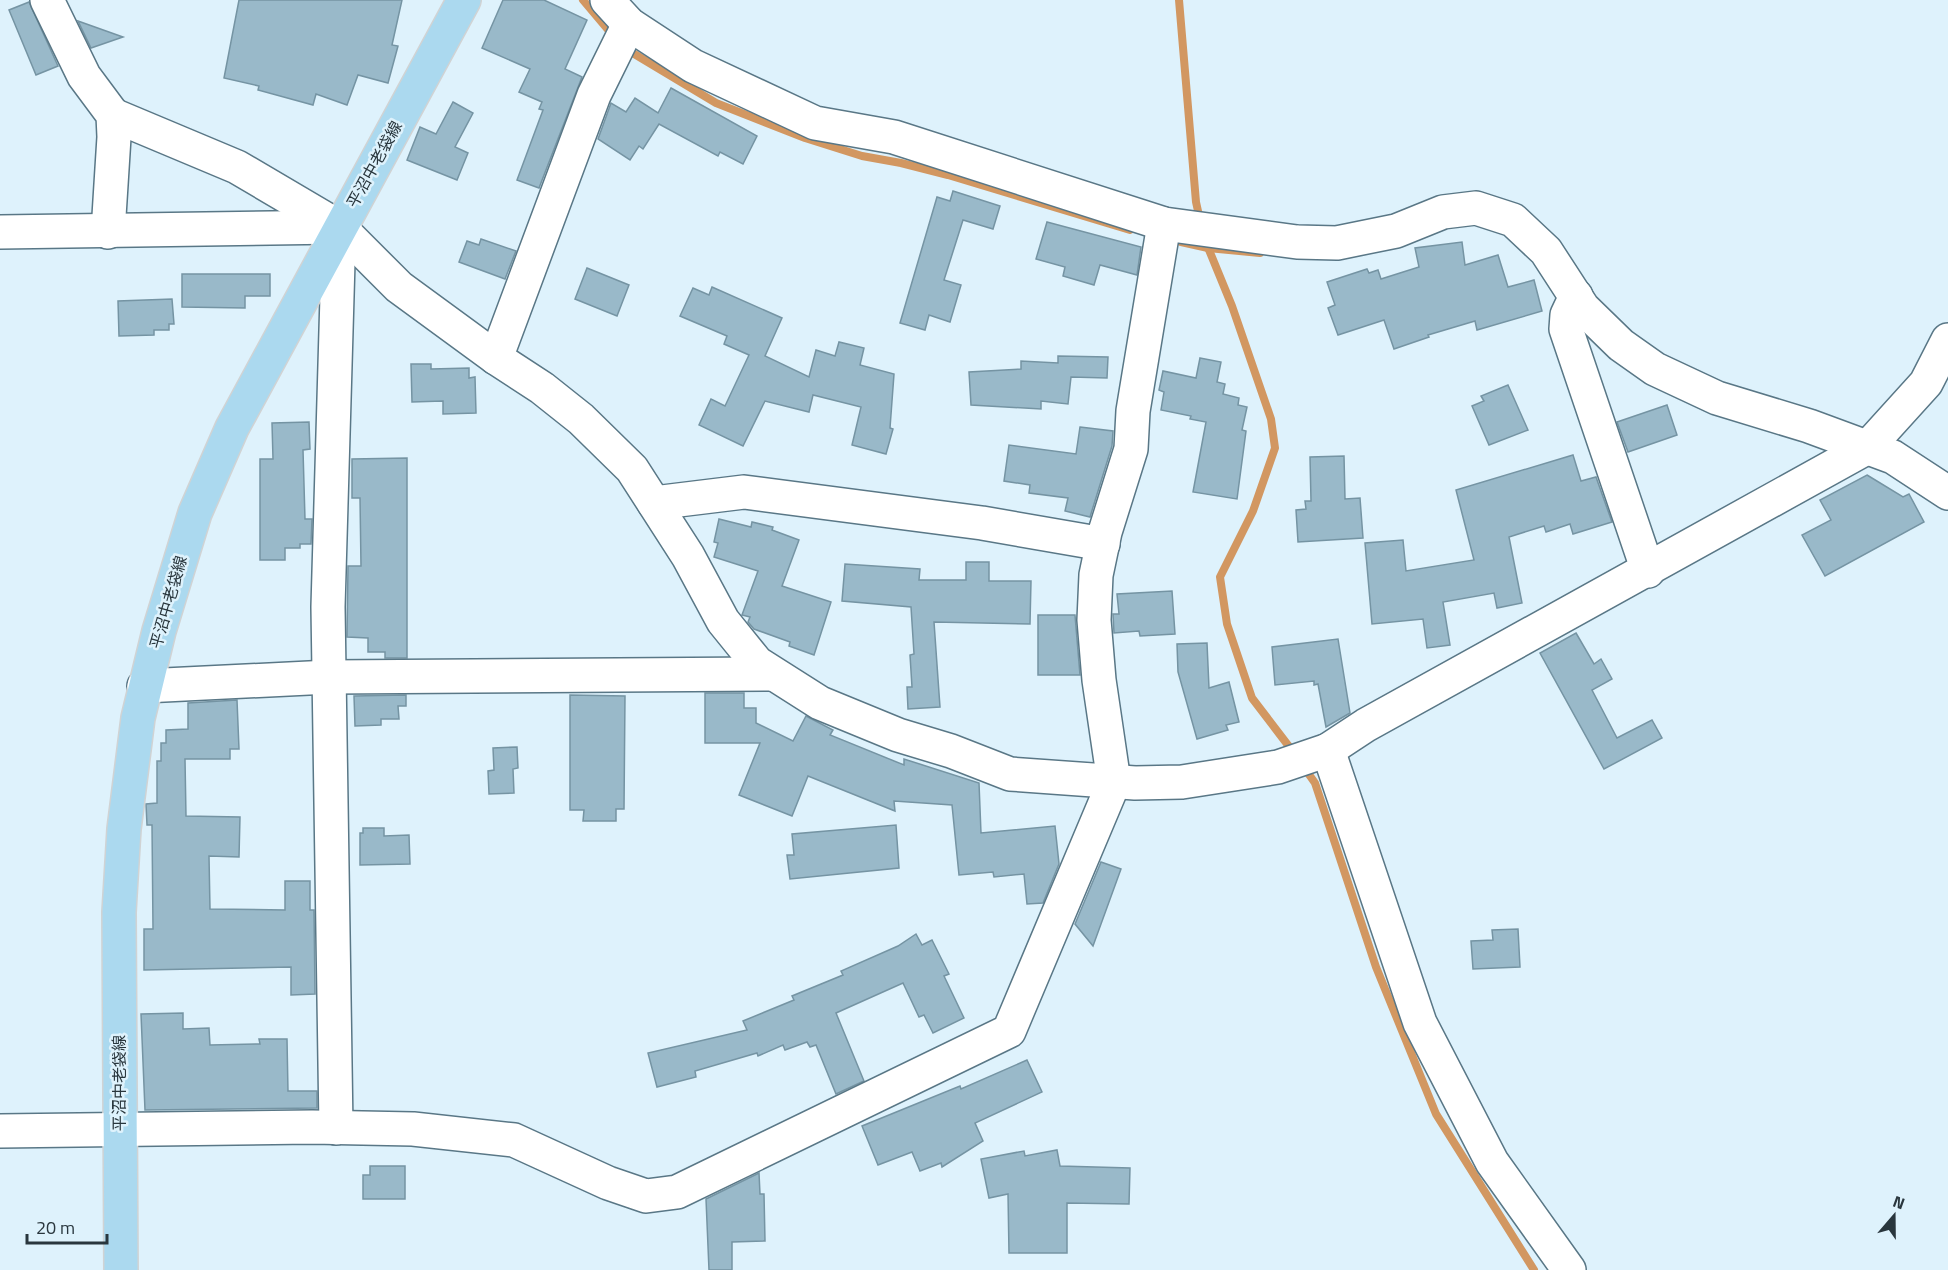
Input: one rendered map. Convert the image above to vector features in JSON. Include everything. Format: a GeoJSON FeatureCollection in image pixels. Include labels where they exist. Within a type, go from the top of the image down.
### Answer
{"type":"FeatureCollection","features":[{"type":"Feature","properties":{"kind":"main road","name":"平沼中老袋線"},"geometry":{"type":"LineString","coordinates":[[121,1270],[119,912],[124,829],[144,686],[195,513],[232,428],[464,0]]}},
{"type":"Feature","properties":{"kind":"street"},"geometry":{"type":"LineString","coordinates":[[47,0],[84,76],[112,116],[114,137],[108,232]]}},
{"type":"Feature","properties":{"kind":"street"},"geometry":{"type":"LineString","coordinates":[[608,0],[629,24],[693,66],[815,123],[894,137],[1164,225],[1297,242],[1337,243],[1396,231],[1443,213],[1476,208],[1514,220],[1546,251],[1583,308],[1621,345],[1654,369],[1717,398],[1893,457],[1948,493]]}},
{"type":"Feature","properties":{"kind":"street"},"geometry":{"type":"LineString","coordinates":[[496,358],[594,95],[629,24]]}},
{"type":"Feature","properties":{"kind":"street"},"geometry":{"type":"LineString","coordinates":[[112,116],[237,167],[339,227],[399,287],[496,358],[542,388],[581,419],[632,469],[688,556],[723,621],[757,663],[820,703],[898,735],[951,750],[1010,774],[1114,782],[1182,782],[1278,767],[1328,750],[1366,725],[1648,571],[1868,447],[1926,383],[1948,340]]}},
{"type":"Feature","properties":{"kind":"street"},"geometry":{"type":"LineString","coordinates":[[0,1131],[413,1129],[514,1140],[608,1183],[646,1196],[677,1192],[1009,1031],[1114,782],[1099,680],[1094,620],[1096,574],[1131,448],[1133,411],[1164,225]]}},
{"type":"Feature","properties":{"kind":"street"},"geometry":{"type":"LineString","coordinates":[[0,232],[339,227]]}},
{"type":"Feature","properties":{"kind":"street"},"geometry":{"type":"LineString","coordinates":[[336,1128],[327,607],[339,227]]}},
{"type":"Feature","properties":{"kind":"street"},"geometry":{"type":"LineString","coordinates":[[1576,296],[1567,315],[1566,329],[1648,571]]}},
{"type":"Feature","properties":{"kind":"street"},"geometry":{"type":"LineString","coordinates":[[654,503],[744,492],[982,523],[1103,544]]}},
{"type":"Feature","properties":{"kind":"street"},"geometry":{"type":"LineString","coordinates":[[144,686],[329,677],[773,674]]}},
{"type":"Feature","properties":{"kind":"street"},"geometry":{"type":"LineString","coordinates":[[1328,750],[1420,1023],[1492,1162],[1569,1270]]}},
{"type":"Feature","properties":{"kind":"building"},"geometry":{"type":"Polygon","coordinates":[[[239,0],[402,0],[392,45],[398,46],[388,83],[358,75],[347,105],[316,94],[313,105],[258,90],[259,86],[224,78],[239,0]]]}},
{"type":"Feature","properties":{"kind":"building"},"geometry":{"type":"Polygon","coordinates":[[[503,0],[544,0],[587,20],[565,69],[582,77],[539,188],[517,180],[543,110],[539,109],[542,102],[519,92],[530,69],[482,48],[503,0]]]}},
{"type":"Feature","properties":{"kind":"building"},"geometry":{"type":"Polygon","coordinates":[[[29,2],[58,66],[36,75],[9,10],[29,2]]]}},
{"type":"Feature","properties":{"kind":"building"},"geometry":{"type":"Polygon","coordinates":[[[78,21],[123,37],[91,48],[78,21]]]}},
{"type":"Feature","properties":{"kind":"building"},"geometry":{"type":"Polygon","coordinates":[[[671,88],[757,136],[743,164],[720,152],[718,156],[659,124],[643,149],[639,146],[630,160],[598,139],[611,103],[626,112],[635,98],[658,113],[671,88]]]}},
{"type":"Feature","properties":{"kind":"building"},"geometry":{"type":"Polygon","coordinates":[[[453,102],[473,113],[455,147],[468,153],[457,180],[407,160],[420,127],[436,134],[453,102]]]}},
{"type":"Feature","properties":{"kind":"building"},"geometry":{"type":"Polygon","coordinates":[[[953,191],[1000,206],[993,229],[963,220],[944,280],[961,285],[950,322],[929,315],[925,330],[900,323],[937,197],[950,201],[953,191]]]}},
{"type":"Feature","properties":{"kind":"building"},"geometry":{"type":"Polygon","coordinates":[[[1047,222],[1141,247],[1137,275],[1100,265],[1094,285],[1063,276],[1065,267],[1036,259],[1047,222]]]}},
{"type":"Feature","properties":{"kind":"building"},"geometry":{"type":"Polygon","coordinates":[[[481,239],[516,251],[505,279],[459,262],[467,241],[479,245],[481,239]]]}},
{"type":"Feature","properties":{"kind":"building"},"geometry":{"type":"Polygon","coordinates":[[[1462,242],[1465,265],[1498,255],[1508,287],[1534,280],[1542,311],[1477,330],[1475,321],[1428,335],[1429,337],[1394,349],[1384,320],[1338,335],[1328,308],[1335,305],[1327,282],[1367,269],[1369,273],[1378,270],[1381,279],[1419,267],[1415,248],[1462,242]]]}},
{"type":"Feature","properties":{"kind":"building"},"geometry":{"type":"Polygon","coordinates":[[[587,268],[629,285],[617,316],[575,299],[587,268]]]}},
{"type":"Feature","properties":{"kind":"building"},"geometry":{"type":"Polygon","coordinates":[[[182,274],[270,274],[270,296],[245,296],[245,308],[182,307],[182,274]]]}},
{"type":"Feature","properties":{"kind":"building"},"geometry":{"type":"Polygon","coordinates":[[[712,287],[782,318],[765,356],[809,377],[816,350],[835,356],[839,342],[864,348],[860,365],[894,374],[890,428],[893,429],[886,454],[852,445],[861,407],[813,395],[809,412],[765,401],[743,446],[699,425],[711,399],[725,406],[749,355],[724,344],[727,336],[680,316],[693,288],[709,295],[712,287]]]}},
{"type":"Feature","properties":{"kind":"building"},"geometry":{"type":"Polygon","coordinates":[[[172,299],[174,324],[169,324],[169,330],[154,330],[154,335],[119,336],[118,301],[172,299]]]}},
{"type":"Feature","properties":{"kind":"building"},"geometry":{"type":"Polygon","coordinates":[[[1058,356],[1108,357],[1107,378],[1071,377],[1068,404],[1041,401],[1041,409],[971,405],[969,372],[1021,369],[1021,361],[1058,363],[1058,356]]]}},
{"type":"Feature","properties":{"kind":"building"},"geometry":{"type":"Polygon","coordinates":[[[1200,358],[1221,362],[1217,382],[1225,384],[1223,394],[1239,398],[1238,405],[1247,407],[1242,430],[1246,431],[1237,499],[1193,492],[1206,422],[1190,419],[1191,416],[1161,410],[1164,392],[1159,390],[1163,371],[1196,378],[1200,358]]]}},
{"type":"Feature","properties":{"kind":"building"},"geometry":{"type":"Polygon","coordinates":[[[411,364],[431,364],[431,369],[469,368],[469,378],[475,377],[476,413],[443,414],[443,401],[412,402],[411,364]]]}},
{"type":"Feature","properties":{"kind":"building"},"geometry":{"type":"Polygon","coordinates":[[[1508,385],[1528,430],[1489,445],[1472,406],[1484,401],[1481,396],[1508,385]]]}},
{"type":"Feature","properties":{"kind":"building"},"geometry":{"type":"Polygon","coordinates":[[[1667,405],[1677,435],[1628,452],[1617,422],[1667,405]]]}},
{"type":"Feature","properties":{"kind":"building"},"geometry":{"type":"Polygon","coordinates":[[[309,422],[310,449],[303,450],[305,519],[312,519],[311,544],[300,544],[300,548],[285,548],[285,560],[260,560],[260,459],[273,459],[272,423],[309,422]]]}},
{"type":"Feature","properties":{"kind":"building"},"geometry":{"type":"Polygon","coordinates":[[[1080,427],[1113,431],[1112,446],[1090,517],[1065,511],[1068,498],[1029,493],[1030,485],[1004,481],[1009,445],[1076,454],[1080,427]]]}},
{"type":"Feature","properties":{"kind":"building"},"geometry":{"type":"Polygon","coordinates":[[[1573,455],[1581,481],[1596,477],[1612,522],[1573,534],[1570,524],[1546,532],[1544,526],[1509,537],[1522,603],[1497,608],[1494,593],[1443,602],[1450,645],[1427,648],[1423,619],[1372,624],[1365,543],[1403,540],[1406,571],[1474,560],[1456,490],[1573,455]]]}},
{"type":"Feature","properties":{"kind":"building"},"geometry":{"type":"Polygon","coordinates":[[[1344,456],[1345,499],[1360,498],[1363,538],[1298,542],[1296,510],[1306,509],[1305,501],[1311,501],[1310,457],[1344,456]]]}},
{"type":"Feature","properties":{"kind":"building"},"geometry":{"type":"Polygon","coordinates":[[[407,458],[407,658],[385,658],[385,652],[368,652],[368,638],[347,637],[348,566],[361,566],[360,498],[352,498],[352,459],[407,458]]]}},
{"type":"Feature","properties":{"kind":"building"},"geometry":{"type":"Polygon","coordinates":[[[1867,475],[1903,497],[1909,494],[1924,522],[1825,576],[1802,535],[1831,520],[1820,500],[1867,475]]]}},
{"type":"Feature","properties":{"kind":"building"},"geometry":{"type":"Polygon","coordinates":[[[719,519],[751,527],[752,522],[773,527],[772,530],[799,540],[782,586],[831,602],[814,655],[789,646],[790,642],[754,629],[748,622],[750,617],[742,615],[758,571],[714,557],[718,543],[714,542],[719,519]]]}},
{"type":"Feature","properties":{"kind":"building"},"geometry":{"type":"Polygon","coordinates":[[[966,562],[989,562],[989,581],[1031,581],[1030,624],[934,622],[940,707],[908,709],[907,687],[912,687],[910,655],[914,654],[911,607],[842,601],[845,564],[920,569],[919,580],[966,580],[966,562]]]}},
{"type":"Feature","properties":{"kind":"building"},"geometry":{"type":"Polygon","coordinates":[[[1172,591],[1175,634],[1140,636],[1139,631],[1114,633],[1113,614],[1119,614],[1117,594],[1172,591]]]}},
{"type":"Feature","properties":{"kind":"building"},"geometry":{"type":"Polygon","coordinates":[[[1038,615],[1075,615],[1080,675],[1038,675],[1038,615]]]}},
{"type":"Feature","properties":{"kind":"building"},"geometry":{"type":"Polygon","coordinates":[[[1576,633],[1594,664],[1601,659],[1612,679],[1592,690],[1617,738],[1652,720],[1662,738],[1604,769],[1540,653],[1576,633]]]}},
{"type":"Feature","properties":{"kind":"building"},"geometry":{"type":"Polygon","coordinates":[[[1338,639],[1350,713],[1326,727],[1318,684],[1314,685],[1314,681],[1275,685],[1272,647],[1338,639]]]}},
{"type":"Feature","properties":{"kind":"building"},"geometry":{"type":"Polygon","coordinates":[[[1207,643],[1209,688],[1229,682],[1239,722],[1226,725],[1228,730],[1197,739],[1178,672],[1177,644],[1207,643]]]}},
{"type":"Feature","properties":{"kind":"building"},"geometry":{"type":"Polygon","coordinates":[[[705,693],[744,693],[744,708],[756,708],[756,723],[793,741],[806,716],[833,730],[830,735],[904,765],[904,759],[979,783],[981,833],[1055,826],[1059,864],[1043,903],[1027,904],[1024,874],[994,877],[993,872],[959,875],[952,805],[894,801],[895,811],[808,776],[792,816],[739,795],[760,743],[705,743],[705,693]]]}},
{"type":"Feature","properties":{"kind":"building"},"geometry":{"type":"Polygon","coordinates":[[[406,695],[406,706],[398,706],[399,719],[381,719],[381,725],[355,726],[354,696],[406,695]]]}},
{"type":"Feature","properties":{"kind":"building"},"geometry":{"type":"Polygon","coordinates":[[[570,695],[625,696],[624,809],[616,809],[616,821],[583,821],[584,810],[570,810],[570,695]]]}},
{"type":"Feature","properties":{"kind":"building"},"geometry":{"type":"Polygon","coordinates":[[[237,700],[239,749],[230,749],[230,759],[185,759],[186,816],[240,817],[239,857],[209,856],[210,909],[285,910],[285,881],[310,881],[310,910],[314,910],[315,994],[291,995],[291,967],[144,970],[144,929],[153,929],[152,825],[147,825],[146,804],[157,803],[157,761],[161,761],[161,743],[166,743],[166,730],[188,729],[188,703],[237,700]]]}},
{"type":"Feature","properties":{"kind":"building"},"geometry":{"type":"Polygon","coordinates":[[[517,747],[518,768],[513,769],[514,793],[489,794],[488,771],[494,770],[493,748],[517,747]]]}},
{"type":"Feature","properties":{"kind":"building"},"geometry":{"type":"Polygon","coordinates":[[[896,825],[899,868],[790,879],[787,855],[794,855],[792,834],[896,825]]]}},
{"type":"Feature","properties":{"kind":"building"},"geometry":{"type":"Polygon","coordinates":[[[363,828],[384,828],[384,836],[409,835],[410,864],[360,865],[360,833],[363,833],[363,828]]]}},
{"type":"Feature","properties":{"kind":"building"},"geometry":{"type":"Polygon","coordinates":[[[1101,862],[1121,869],[1093,946],[1075,924],[1101,862]]]}},
{"type":"Feature","properties":{"kind":"building"},"geometry":{"type":"Polygon","coordinates":[[[1518,929],[1520,967],[1473,969],[1471,941],[1493,940],[1492,930],[1518,929]]]}},
{"type":"Feature","properties":{"kind":"building"},"geometry":{"type":"Polygon","coordinates":[[[916,934],[922,945],[932,940],[949,974],[944,976],[964,1018],[933,1033],[924,1015],[919,1017],[903,983],[836,1013],[864,1081],[836,1094],[816,1045],[810,1047],[807,1042],[785,1050],[783,1045],[758,1056],[757,1053],[695,1071],[696,1077],[657,1087],[648,1053],[747,1030],[743,1021],[794,1000],[792,996],[843,975],[841,971],[898,946],[916,934]]]}},
{"type":"Feature","properties":{"kind":"building"},"geometry":{"type":"Polygon","coordinates":[[[183,1013],[183,1029],[209,1028],[210,1045],[260,1044],[259,1039],[287,1039],[288,1091],[317,1091],[317,1108],[145,1110],[141,1014],[183,1013]]]}},
{"type":"Feature","properties":{"kind":"building"},"geometry":{"type":"Polygon","coordinates":[[[1027,1060],[1042,1092],[975,1123],[983,1141],[942,1167],[941,1163],[920,1171],[912,1152],[878,1165],[862,1126],[960,1086],[961,1089],[1027,1060]]]}},
{"type":"Feature","properties":{"kind":"building"},"geometry":{"type":"Polygon","coordinates":[[[1057,1150],[1060,1166],[1130,1168],[1129,1204],[1067,1203],[1067,1253],[1009,1253],[1008,1194],[989,1198],[981,1159],[1024,1151],[1025,1156],[1057,1150]]]}},
{"type":"Feature","properties":{"kind":"building"},"geometry":{"type":"Polygon","coordinates":[[[370,1166],[405,1166],[405,1199],[363,1199],[363,1175],[370,1175],[370,1166]]]}},
{"type":"Feature","properties":{"kind":"building"},"geometry":{"type":"Polygon","coordinates":[[[759,1173],[760,1194],[764,1194],[765,1241],[732,1242],[732,1270],[709,1270],[706,1199],[759,1173]]]}},
{"type":"Feature","properties":{"kind":"waterway"},"geometry":{"type":"LineString","coordinates":[[583,0],[615,38]]}},
{"type":"Feature","properties":{"kind":"waterway"},"geometry":{"type":"LineString","coordinates":[[1179,0],[1196,202],[1200,220]]}},
{"type":"Feature","properties":{"kind":"waterway"},"geometry":{"type":"LineString","coordinates":[[626,49],[716,103],[805,138],[862,156],[948,175],[1130,230]]}},
{"type":"Feature","properties":{"kind":"waterway"},"geometry":{"type":"LineString","coordinates":[[1181,242],[1208,248],[1260,253]]}},
{"type":"Feature","properties":{"kind":"waterway"},"geometry":{"type":"LineString","coordinates":[[1207,245],[1232,306],[1271,419],[1275,448],[1253,511],[1220,577],[1227,624],[1252,698],[1294,753]]}},
{"type":"Feature","properties":{"kind":"waterway"},"geometry":{"type":"LineString","coordinates":[[1303,766],[1315,783],[1376,967],[1436,1114],[1534,1270]]}}]}
